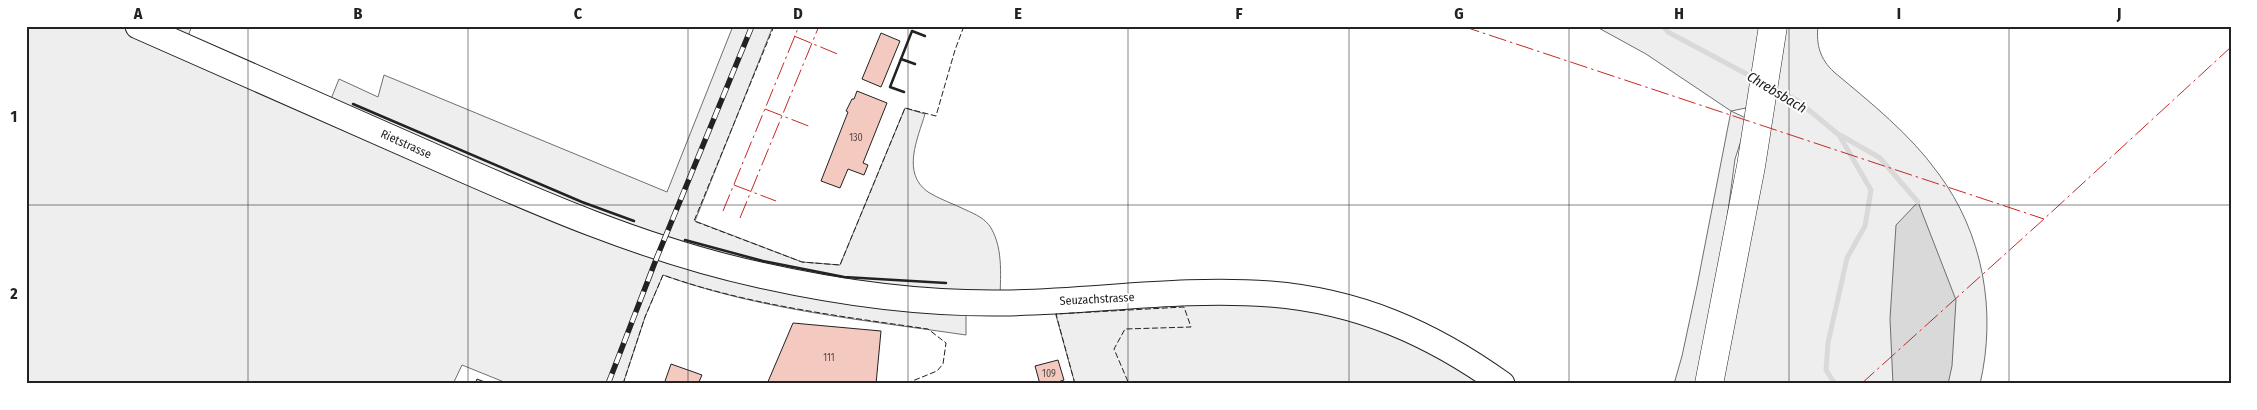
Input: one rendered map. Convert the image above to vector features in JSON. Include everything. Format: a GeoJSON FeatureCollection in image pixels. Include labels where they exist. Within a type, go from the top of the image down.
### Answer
{"type":"FeatureCollection","features":[{"type":"Feature","properties":{"kind":"highway"},"geometry":{"type":"LineString","coordinates":[[1773,26],[1773,63]]}},
{"type":"Feature","properties":{"kind":"highway"},"geometry":{"type":"LineString","coordinates":[[1719,384],[1750,225],[1773,63],[1783,26]]}},
{"type":"Feature","properties":{"kind":"highway"},"geometry":{"type":"LineString","coordinates":[[1709,384],[1766,106]]}},
{"type":"Feature","properties":{"kind":"main road","name":"Rietstrasse"},"geometry":{"type":"LineString","coordinates":[[138,26],[496,184],[677,254]]}},
{"type":"Feature","properties":{"kind":"main road","name":"Seuzachstrasse"},"geometry":{"type":"LineString","coordinates":[[677,254],[756,275],[826,289],[905,299],[1000,303],[1239,293],[1311,299],[1358,310],[1443,344],[1502,384]]}},
{"type":"Feature","properties":{"kind":"shaded area"},"geometry":{"type":"Polygon","coordinates":[[[26,26],[192,26],[184,46],[327,109],[339,79],[378,97],[384,75],[667,192],[733,26],[773,26],[695,221],[802,262],[840,265],[905,108],[925,114],[916,144],[913,165],[915,175],[920,184],[932,195],[980,217],[991,228],[1000,255],[1000,303],[966,302],[966,335],[851,319],[775,305],[737,297],[663,275],[645,317],[623,384],[509,384],[462,365],[453,384],[26,384],[26,26]]]}},
{"type":"Feature","properties":{"kind":"shaded area"},"geometry":{"type":"Polygon","coordinates":[[[1595,26],[1818,26],[1818,45],[1825,62],[1915,145],[1938,173],[1966,221],[1976,247],[1986,301],[1987,329],[1980,384],[1709,384],[1761,105],[1731,111],[1646,54],[1595,26]]]}},
{"type":"Feature","properties":{"kind":"shaded area"},"geometry":{"type":"Polygon","coordinates":[[[1731,111],[1748,119],[1735,159],[1726,226],[1697,384],[1674,384],[1697,286],[1731,111]]]}},
{"type":"Feature","properties":{"kind":"shaded area"},"geometry":{"type":"Polygon","coordinates":[[[1918,202],[1956,300],[1952,366],[1948,384],[1893,384],[1890,319],[1896,225],[1918,202]]]}},
{"type":"Feature","properties":{"kind":"shaded area"},"geometry":{"type":"Polygon","coordinates":[[[1311,299],[1502,384],[1075,384],[1052,301],[1311,299]]]}},
{"type":"Feature","properties":{"kind":"building"},"geometry":{"type":"Polygon","coordinates":[[[881,33],[900,41],[881,87],[862,79],[881,33]]]}},
{"type":"Feature","properties":{"kind":"building"},"geometry":{"type":"Polygon","coordinates":[[[857,91],[887,103],[863,163],[868,165],[864,175],[848,169],[840,188],[821,181],[848,112],[846,111],[857,91]]]}},
{"type":"Feature","properties":{"kind":"building"},"geometry":{"type":"Polygon","coordinates":[[[793,323],[881,331],[876,384],[767,384],[793,323]]]}},
{"type":"Feature","properties":{"kind":"building"},"geometry":{"type":"Polygon","coordinates":[[[1058,360],[1064,380],[1052,384],[1040,384],[1035,366],[1058,360]]]}},
{"type":"Feature","properties":{"kind":"building"},"geometry":{"type":"Polygon","coordinates":[[[671,364],[702,375],[698,384],[664,384],[671,364]]]}},
{"type":"Feature","properties":{"kind":"building"},"geometry":{"type":"Polygon","coordinates":[[[477,379],[490,384],[475,384],[477,379]]]}},
{"type":"Feature","properties":{"kind":"waterway","name":"Chrebsbach"},"geometry":{"type":"LineString","coordinates":[[1663,26],[1668,32],[1756,79]]}},
{"type":"Feature","properties":{"kind":"waterway","name":"Chrebsbach"},"geometry":{"type":"LineString","coordinates":[[1772,87],[1798,101],[1839,135],[1871,190],[1865,226],[1847,258],[1828,343],[1826,370],[1835,384]]}},
{"type":"Feature","properties":{"kind":"waterway"},"geometry":{"type":"LineString","coordinates":[[1840,135],[1880,158],[1918,202]]}},
{"type":"Feature","properties":{"kind":"railway"},"geometry":{"type":"LineString","coordinates":[[608,384],[657,257],[752,26]]}},
{"type":"Feature","properties":{"kind":"fence"},"geometry":{"type":"LineString","coordinates":[[774,26],[694,221],[802,262],[840,265],[905,108],[936,116],[964,26]]}},
{"type":"Feature","properties":{"kind":"fence"},"geometry":{"type":"LineString","coordinates":[[623,384],[645,317],[663,275],[761,302],[928,329],[946,343],[943,364],[937,371],[905,384]]}},
{"type":"Feature","properties":{"kind":"fence"},"geometry":{"type":"LineString","coordinates":[[1075,384],[1056,314],[1184,307],[1191,327],[1125,329],[1114,349],[1129,384]]}},
{"type":"Feature","properties":{"kind":"wall"},"geometry":{"type":"LineString","coordinates":[[904,92],[890,87],[912,31],[925,36]]}},
{"type":"Feature","properties":{"kind":"wall"},"geometry":{"type":"LineString","coordinates":[[901,59],[915,64]]}},
{"type":"Feature","properties":{"kind":"wall"},"geometry":{"type":"LineString","coordinates":[[353,104],[582,202],[634,221]]}},
{"type":"Feature","properties":{"kind":"wall"},"geometry":{"type":"LineString","coordinates":[[685,240],[763,261],[844,277],[946,283]]}},
{"type":"Feature","properties":{"kind":"power"},"geometry":{"type":"LineString","coordinates":[[723,211],[799,26]]}},
{"type":"Feature","properties":{"kind":"power"},"geometry":{"type":"LineString","coordinates":[[740,218],[819,26]]}},
{"type":"Feature","properties":{"kind":"power"},"geometry":{"type":"LineString","coordinates":[[1462,26],[2044,219]]}},
{"type":"Feature","properties":{"kind":"power"},"geometry":{"type":"LineString","coordinates":[[794,36],[840,55]]}},
{"type":"Feature","properties":{"kind":"power"},"geometry":{"type":"LineString","coordinates":[[1861,384],[2231,47]]}},
{"type":"Feature","properties":{"kind":"power"},"geometry":{"type":"LineString","coordinates":[[765,109],[811,127]]}},
{"type":"Feature","properties":{"kind":"power"},"geometry":{"type":"LineString","coordinates":[[734,185],[776,201]]}}]}
